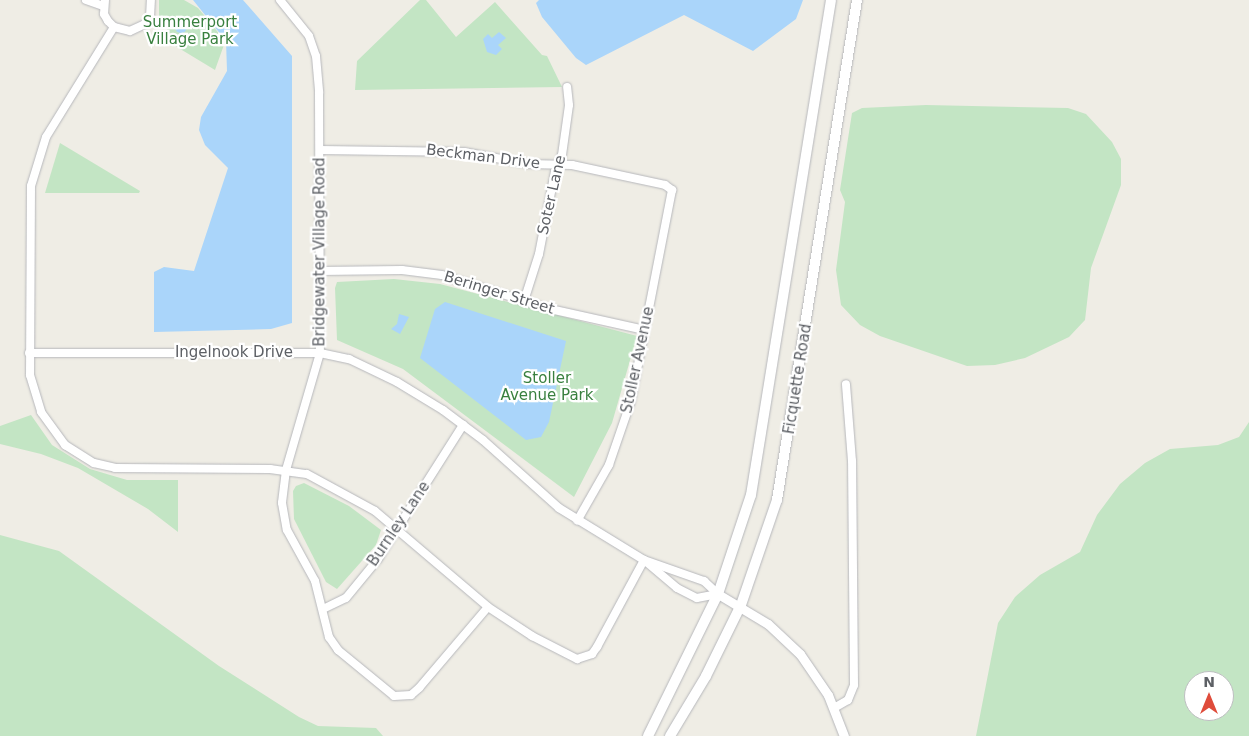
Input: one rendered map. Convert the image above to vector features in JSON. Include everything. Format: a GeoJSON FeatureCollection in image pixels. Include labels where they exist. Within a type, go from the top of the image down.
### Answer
{"type":"FeatureCollection","features":[{"type":"Feature","properties":{"kind":"main road","name":"Ficquette Road"},"geometry":{"type":"LineString","coordinates":[[648,736],[718,594],[738,540],[756,473],[830,0]]}},
{"type":"Feature","properties":{"kind":"main road","name":"Ficquette Road"},"geometry":{"type":"LineString","coordinates":[[670,736],[706,676],[740,605],[769,530],[783,472],[857,0]]}},
{"type":"Feature","properties":{"kind":"street"},"geometry":{"type":"LineString","coordinates":[[86,0],[104,3],[104,14],[114,27],[130,31],[145,24],[152,11],[151,0]]}},
{"type":"Feature","properties":{"kind":"street","name":"Bridgewater Village Road"},"geometry":{"type":"LineString","coordinates":[[280,0],[309,36],[316,56],[320,150],[320,352],[286,470],[284,517],[292,541],[315,581],[329,637],[338,650],[389,693],[402,698],[419,688],[488,607]]}},
{"type":"Feature","properties":{"kind":"street"},"geometry":{"type":"LineString","coordinates":[[114,27],[46,137],[38,158],[29,217],[30,354],[33,392],[48,426],[65,445],[94,462],[130,470],[286,470],[307,474],[375,510],[488,607],[568,656],[586,657],[597,647],[644,560]]}},
{"type":"Feature","properties":{"kind":"street","name":"Soter Lane"},"geometry":{"type":"LineString","coordinates":[[524,301],[539,254],[558,165],[569,105],[567,87]]}},
{"type":"Feature","properties":{"kind":"street","name":"Beckman Drive"},"geometry":{"type":"LineString","coordinates":[[320,150],[440,150],[507,162],[558,165],[665,184],[672,190]]}},
{"type":"Feature","properties":{"kind":"street","name":"Stoller Avenue"},"geometry":{"type":"LineString","coordinates":[[577,522],[609,465],[622,431],[645,330],[672,190]]}},
{"type":"Feature","properties":{"kind":"street","name":"Beringer Street"},"geometry":{"type":"LineString","coordinates":[[320,272],[425,272],[466,281],[524,301],[645,330]]}},
{"type":"Feature","properties":{"kind":"street","name":"Ingelnook Drive"},"geometry":{"type":"LineString","coordinates":[[30,354],[320,352],[349,359],[397,382],[463,424],[577,522],[644,560],[704,581],[718,594]]}},
{"type":"Feature","properties":{"kind":"street"},"geometry":{"type":"LineString","coordinates":[[834,708],[848,700],[854,684],[852,461],[846,384]]}},
{"type":"Feature","properties":{"kind":"street","name":"Burnley Lane"},"geometry":{"type":"LineString","coordinates":[[323,610],[346,598],[397,529],[463,424]]}},
{"type":"Feature","properties":{"kind":"street","name":"Ingelnook Drive"},"geometry":{"type":"LineString","coordinates":[[644,560],[662,578],[697,598],[718,594]]}},
{"type":"Feature","properties":{"kind":"street"},"geometry":{"type":"LineString","coordinates":[[718,594],[740,605],[768,624],[800,654],[834,708],[844,736]]}},
{"type":"Feature","properties":{"kind":"green space","name":"Summerport Village Park"},"geometry":{"type":"Polygon","coordinates":[[[159,0],[184,0],[198,8],[214,27],[225,42],[215,70],[172,44],[167,29],[159,29],[159,0]]]}},
{"type":"Feature","properties":{"kind":"green space"},"geometry":{"type":"Polygon","coordinates":[[[420,0],[426,0],[456,37],[495,2],[542,55],[547,56],[562,87],[355,90],[357,61],[420,0]]]}},
{"type":"Feature","properties":{"kind":"green space"},"geometry":{"type":"Polygon","coordinates":[[[926,105],[1068,108],[1086,114],[1112,142],[1121,159],[1121,185],[1091,268],[1085,320],[1069,337],[1025,358],[995,365],[967,366],[880,336],[860,325],[841,305],[836,270],[845,202],[840,190],[852,113],[862,108],[926,105]]]}},
{"type":"Feature","properties":{"kind":"green space"},"geometry":{"type":"Polygon","coordinates":[[[60,143],[140,191],[139,193],[45,193],[60,143]]]}},
{"type":"Feature","properties":{"kind":"green space","name":"Stoller Avenue Park"},"geometry":{"type":"Polygon","coordinates":[[[394,279],[440,284],[637,336],[612,423],[574,497],[403,369],[337,340],[335,288],[337,282],[394,279]]]}},
{"type":"Feature","properties":{"kind":"green space"},"geometry":{"type":"Polygon","coordinates":[[[31,415],[52,445],[90,469],[127,480],[178,480],[178,532],[148,509],[78,468],[41,454],[0,444],[0,426],[31,415]]]}},
{"type":"Feature","properties":{"kind":"green space"},"geometry":{"type":"Polygon","coordinates":[[[1249,422],[1249,736],[976,736],[998,623],[1015,597],[1040,575],[1080,552],[1097,515],[1120,484],[1145,463],[1170,449],[1218,445],[1239,437],[1249,422]]]}},
{"type":"Feature","properties":{"kind":"green space"},"geometry":{"type":"Polygon","coordinates":[[[304,483],[349,506],[381,530],[376,545],[337,589],[326,582],[294,519],[293,491],[296,486],[304,483]]]}},
{"type":"Feature","properties":{"kind":"green space"},"geometry":{"type":"Polygon","coordinates":[[[0,535],[59,551],[219,666],[299,717],[318,726],[376,728],[383,736],[0,736],[0,535]]]}},
{"type":"Feature","properties":{"kind":"water"},"geometry":{"type":"Polygon","coordinates":[[[193,0],[243,0],[292,56],[292,323],[271,329],[154,332],[154,272],[164,267],[194,271],[228,168],[205,145],[199,130],[201,117],[227,71],[226,41],[193,0]]]}},
{"type":"Feature","properties":{"kind":"water"},"geometry":{"type":"Polygon","coordinates":[[[539,0],[803,0],[796,19],[753,51],[684,15],[586,65],[576,58],[542,17],[536,3],[539,0]]]}},
{"type":"Feature","properties":{"kind":"water"},"geometry":{"type":"Polygon","coordinates":[[[179,21],[183,21],[187,27],[183,33],[179,33],[175,29],[175,25],[179,21]]]}},
{"type":"Feature","properties":{"kind":"water"},"geometry":{"type":"Polygon","coordinates":[[[499,32],[506,38],[498,45],[502,49],[496,55],[487,52],[483,39],[488,34],[492,38],[499,32]]]}},
{"type":"Feature","properties":{"kind":"water"},"geometry":{"type":"Polygon","coordinates":[[[445,302],[566,341],[549,422],[541,437],[526,440],[420,358],[435,309],[445,302]]]}},
{"type":"Feature","properties":{"kind":"water"},"geometry":{"type":"Polygon","coordinates":[[[399,314],[409,317],[400,334],[391,329],[397,324],[399,314]]]}}]}
